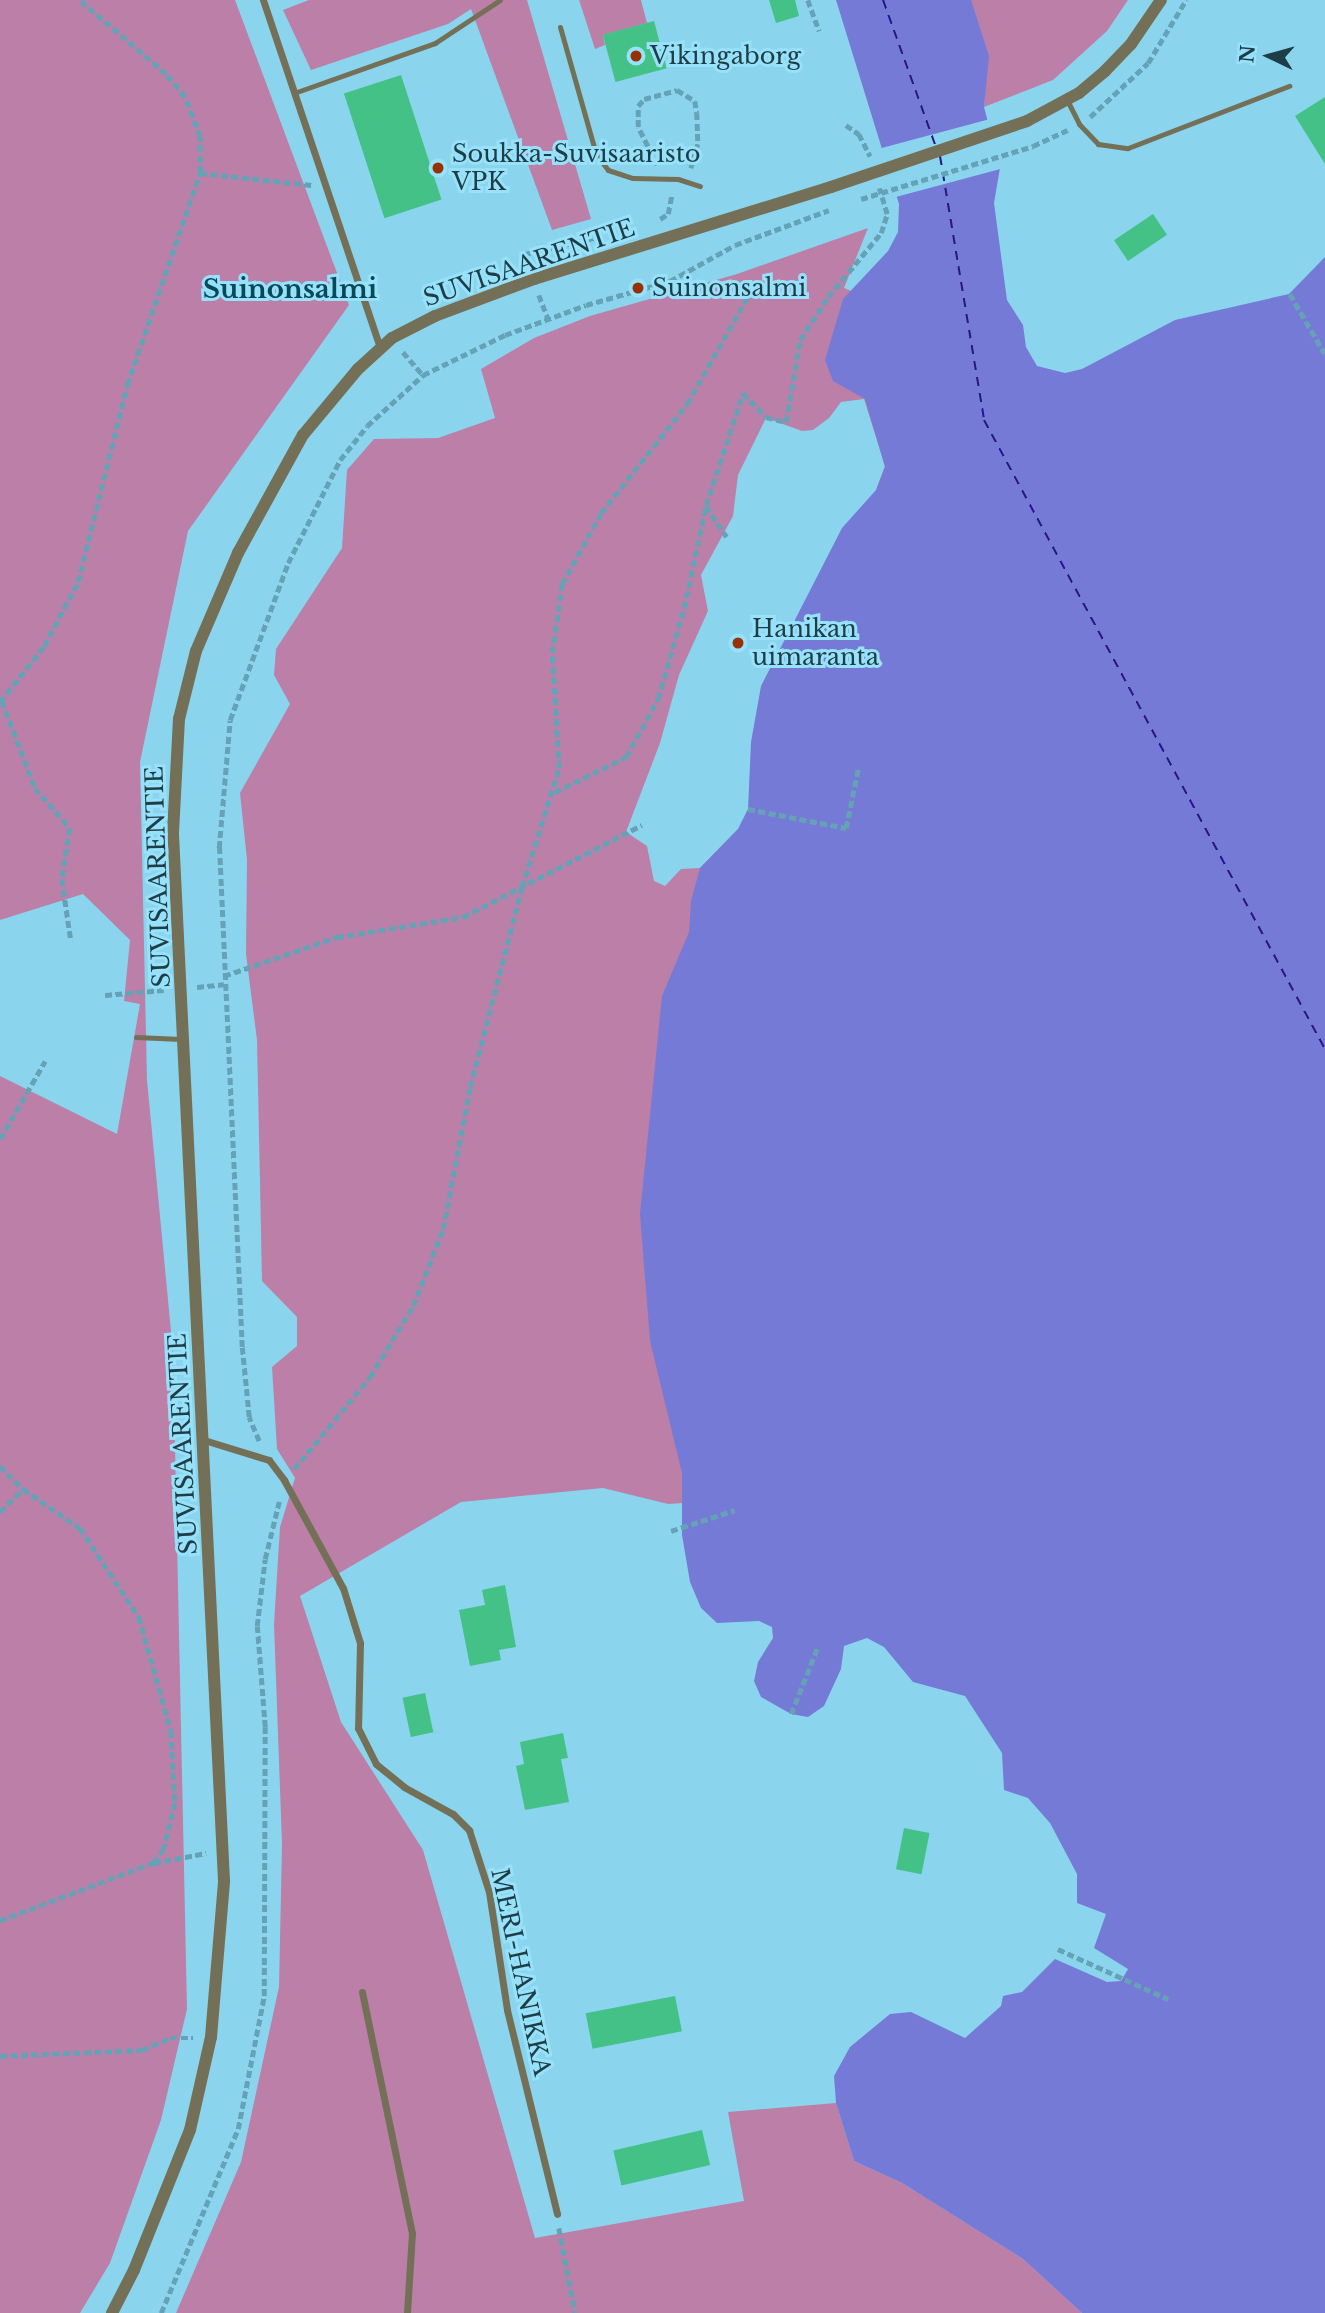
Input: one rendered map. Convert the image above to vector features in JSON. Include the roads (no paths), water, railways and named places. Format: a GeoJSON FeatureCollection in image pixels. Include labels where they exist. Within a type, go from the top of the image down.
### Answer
{"type":"FeatureCollection","features":[{"type":"Feature","properties":{"kind":"street"},"geometry":{"type":"LineString","coordinates":[[263,0],[323,186],[380,347]]}},
{"type":"Feature","properties":{"kind":"street","name":"SUVISAARENTIE"},"geometry":{"type":"LineString","coordinates":[[111,2313],[178,2164],[211,2037],[220,1963],[224,1849],[173,793],[179,719],[196,651],[238,553],[303,435],[380,347],[392,338],[435,316],[534,279],[831,187],[1027,121],[1067,100],[1131,44],[1161,0]]}},
{"type":"Feature","properties":{"kind":"street","name":"MERI-HANIKKA"},"geometry":{"type":"LineString","coordinates":[[204,1440],[269,1460],[284,1480],[343,1588],[360,1643],[358,1728],[376,1764],[404,1787],[453,1814],[468,1830],[489,1892],[507,2010],[557,2214]]}},
{"type":"Feature","properties":{"kind":"street"},"geometry":{"type":"LineString","coordinates":[[362,1992],[412,2233],[407,2313]]}},
{"type":"Feature","properties":{"kind":"lane"},"geometry":{"type":"LineString","coordinates":[[293,93],[435,43],[500,0]]}},
{"type":"Feature","properties":{"kind":"lane"},"geometry":{"type":"LineString","coordinates":[[560,27],[596,153],[608,170],[633,178],[668,179],[699,186]]}},
{"type":"Feature","properties":{"kind":"lane"},"geometry":{"type":"LineString","coordinates":[[1067,100],[1079,124],[1098,144],[1128,148],[1289,86]]}},
{"type":"Feature","properties":{"kind":"lane"},"geometry":{"type":"LineString","coordinates":[[136,1037],[184,1039]]}},
{"type":"Feature","properties":{"kind":"water"},"geometry":{"type":"Polygon","coordinates":[[[836,0],[971,0],[989,56],[984,107],[1000,168],[994,203],[1007,300],[1023,325],[1026,347],[1037,366],[1065,373],[1082,369],[1175,320],[1289,294],[1325,257],[1325,2313],[1082,2313],[1023,2259],[902,2183],[854,2161],[836,2103],[834,2076],[850,2047],[890,2014],[911,2012],[965,2038],[1001,2006],[1003,1996],[1022,1992],[1055,1959],[1107,1982],[1121,1981],[1128,1969],[1094,1948],[1106,1914],[1077,1903],[1077,1874],[1050,1823],[1028,1798],[1004,1790],[1002,1753],[965,1696],[913,1682],[884,1647],[867,1638],[844,1646],[841,1669],[824,1706],[808,1717],[791,1714],[761,1697],[754,1681],[758,1662],[773,1638],[772,1627],[759,1621],[717,1623],[701,1608],[690,1582],[682,1535],[682,1473],[650,1341],[640,1214],[662,996],[689,932],[691,901],[700,868],[738,829],[748,809],[751,742],[761,686],[842,528],[876,490],[885,467],[865,399],[833,381],[825,360],[843,299],[888,251],[898,232],[899,204],[836,0]]]}},
{"type":"Feature","properties":{"kind":"place","name":"Vikingaborg"},"geometry":{"type":"Point","coordinates":[636,56]}},
{"type":"Feature","properties":{"kind":"place","name":"Soukka-Suvisaaristo VPK"},"geometry":{"type":"Point","coordinates":[438,168]}},
{"type":"Feature","properties":{"kind":"place","name":"Suinonsalmi"},"geometry":{"type":"Point","coordinates":[638,288]}},
{"type":"Feature","properties":{"kind":"place","name":"Hanikan uimaranta"},"geometry":{"type":"Point","coordinates":[738,643]}},
{"type":"Feature","properties":{"kind":"district","name":"Suinonsalmi"},"geometry":{"type":"Point","coordinates":[290,290]}}]}
